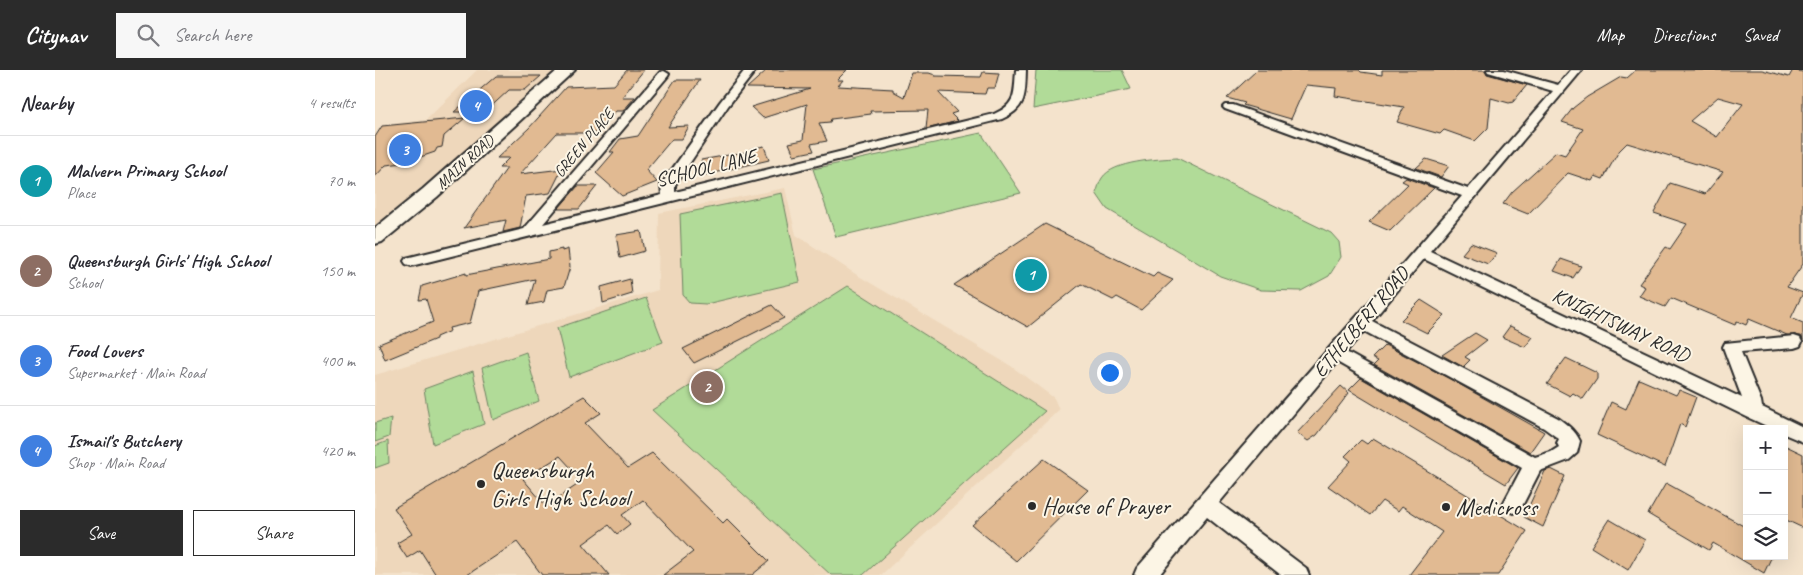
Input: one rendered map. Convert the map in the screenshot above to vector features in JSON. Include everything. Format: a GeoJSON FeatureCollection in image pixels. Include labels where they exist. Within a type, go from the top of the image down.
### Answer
{"type":"FeatureCollection","features":[{"type":"Feature","properties":{"kind":"main road","name":"MAIN ROAD"},"geometry":{"type":"LineString","coordinates":[[375,238],[430,193],[567,70]]}},
{"type":"Feature","properties":{"kind":"main road","name":"MAIN ROAD"},"geometry":{"type":"LineString","coordinates":[[375,256],[405,224],[430,193]]}},
{"type":"Feature","properties":{"kind":"street"},"geometry":{"type":"LineString","coordinates":[[669,198],[668,185],[724,104],[751,70]]}},
{"type":"Feature","properties":{"kind":"street","name":"SCHOOL LANE"},"geometry":{"type":"LineString","coordinates":[[411,261],[989,120],[1010,112],[1017,106],[1021,70]]}},
{"type":"Feature","properties":{"kind":"street"},"geometry":{"type":"LineString","coordinates":[[1492,70],[1560,89]]}},
{"type":"Feature","properties":{"kind":"street","name":"ETHELBERT ROAD"},"geometry":{"type":"LineString","coordinates":[[1145,575],[1577,70]]}},
{"type":"Feature","properties":{"kind":"street","name":"GREEN PLACE"},"geometry":{"type":"LineString","coordinates":[[528,233],[664,74]]}},
{"type":"Feature","properties":{"kind":"street"},"geometry":{"type":"LineString","coordinates":[[1229,107],[1469,194]]}},
{"type":"Feature","properties":{"kind":"street","name":"KNIGHTSWAY ROAD"},"geometry":{"type":"LineString","coordinates":[[1420,252],[1803,435]]}},
{"type":"Feature","properties":{"kind":"street"},"geometry":{"type":"LineString","coordinates":[[1334,353],[1533,465],[1559,458],[1570,448],[1566,443],[1571,441],[1569,436],[1551,423],[1361,322]]}},
{"type":"Feature","properties":{"kind":"street"},"geometry":{"type":"LineString","coordinates":[[1753,412],[1752,401],[1731,347],[1794,342]]}},
{"type":"Feature","properties":{"kind":"street"},"geometry":{"type":"LineString","coordinates":[[1513,504],[1533,465]]}},
{"type":"Feature","properties":{"kind":"street"},"geometry":{"type":"LineString","coordinates":[[1206,504],[1298,575]]}},
{"type":"Feature","properties":{"kind":"shaded area"},"geometry":{"type":"Polygon","coordinates":[[[477,70],[563,70],[375,226],[375,136],[382,125],[426,120],[477,70]]]}},
{"type":"Feature","properties":{"kind":"shaded area"},"geometry":{"type":"Polygon","coordinates":[[[785,188],[796,235],[857,275],[1011,366],[1054,398],[1059,410],[881,575],[375,575],[375,375],[658,290],[659,213],[785,188]]]}},
{"type":"Feature","properties":{"kind":"green space"},"geometry":{"type":"Polygon","coordinates":[[[1036,70],[1122,70],[1131,89],[1033,109],[1036,70]]]}},
{"type":"Feature","properties":{"kind":"green space"},"geometry":{"type":"Polygon","coordinates":[[[981,133],[1021,193],[836,237],[813,169],[981,133]]]}},
{"type":"Feature","properties":{"kind":"green space"},"geometry":{"type":"Polygon","coordinates":[[[1177,158],[1331,233],[1339,242],[1341,257],[1329,276],[1301,291],[1261,290],[1220,276],[1107,209],[1096,193],[1102,178],[1116,168],[1137,162],[1177,158]]]}},
{"type":"Feature","properties":{"kind":"green space"},"geometry":{"type":"Polygon","coordinates":[[[782,193],[800,282],[706,304],[690,303],[683,295],[680,214],[782,193]]]}},
{"type":"Feature","properties":{"kind":"green space"},"geometry":{"type":"Polygon","coordinates":[[[848,286],[1045,411],[863,575],[831,575],[652,410],[848,286]]]}},
{"type":"Feature","properties":{"kind":"green space"},"geometry":{"type":"Polygon","coordinates":[[[646,298],[663,342],[569,377],[557,328],[646,298]]]}},
{"type":"Feature","properties":{"kind":"green space"},"geometry":{"type":"Polygon","coordinates":[[[526,352],[539,401],[493,420],[482,368],[526,352]]]}},
{"type":"Feature","properties":{"kind":"green space"},"geometry":{"type":"Polygon","coordinates":[[[473,371],[484,424],[433,444],[424,389],[473,371]]]}},
{"type":"Feature","properties":{"kind":"green space"},"geometry":{"type":"Polygon","coordinates":[[[391,418],[389,437],[375,442],[375,423],[391,418]]]}},
{"type":"Feature","properties":{"kind":"green space"},"geometry":{"type":"Polygon","coordinates":[[[388,441],[389,463],[375,468],[375,446],[388,441]]]}},
{"type":"Feature","properties":{"kind":"building"},"geometry":{"type":"Polygon","coordinates":[[[627,70],[644,70],[622,97],[635,97],[623,111],[616,111],[597,133],[557,133],[520,174],[562,169],[550,193],[526,196],[520,228],[503,232],[506,220],[464,228],[507,168],[499,168],[509,158],[497,158],[529,128],[566,87],[614,85],[627,70]]]}},
{"type":"Feature","properties":{"kind":"building"},"geometry":{"type":"Polygon","coordinates":[[[767,70],[847,70],[837,80],[843,80],[838,86],[893,89],[893,91],[904,97],[912,73],[929,73],[935,76],[981,77],[983,72],[999,73],[995,88],[987,88],[985,94],[938,92],[957,112],[951,114],[958,121],[926,129],[928,110],[870,111],[871,114],[831,119],[830,122],[819,123],[827,141],[811,144],[814,151],[794,155],[789,143],[803,140],[807,104],[763,118],[751,107],[810,89],[747,88],[767,70]]]}},
{"type":"Feature","properties":{"kind":"building"},"geometry":{"type":"Polygon","coordinates":[[[1257,70],[1359,70],[1361,72],[1382,75],[1382,70],[1485,70],[1487,74],[1527,85],[1513,102],[1509,103],[1491,98],[1488,128],[1475,141],[1444,130],[1440,134],[1397,122],[1404,107],[1335,96],[1336,88],[1306,85],[1291,119],[1243,105],[1245,103],[1227,98],[1257,70]]]}},
{"type":"Feature","properties":{"kind":"building"},"geometry":{"type":"Polygon","coordinates":[[[1636,70],[1762,70],[1789,77],[1793,70],[1803,72],[1803,264],[1787,287],[1803,293],[1791,318],[1803,323],[1803,340],[1801,336],[1787,335],[1749,319],[1746,325],[1737,321],[1735,325],[1671,298],[1665,307],[1639,296],[1645,287],[1639,284],[1666,247],[1670,249],[1687,224],[1654,213],[1670,183],[1705,194],[1723,172],[1627,143],[1619,151],[1603,179],[1595,176],[1592,181],[1568,173],[1528,214],[1503,204],[1512,192],[1556,152],[1565,155],[1583,129],[1562,122],[1573,108],[1587,97],[1621,77],[1627,78],[1636,70]],[[1718,97],[1690,121],[1717,137],[1743,104],[1718,97]]]}},
{"type":"Feature","properties":{"kind":"building"},"geometry":{"type":"Polygon","coordinates":[[[496,76],[541,76],[525,90],[509,90],[485,112],[454,112],[496,76]]]}},
{"type":"Feature","properties":{"kind":"building"},"geometry":{"type":"Polygon","coordinates":[[[675,80],[700,80],[668,127],[689,126],[682,139],[672,139],[646,170],[657,182],[622,196],[596,173],[614,152],[610,152],[620,139],[638,136],[675,80]]]}},
{"type":"Feature","properties":{"kind":"building"},"geometry":{"type":"Polygon","coordinates":[[[465,118],[444,136],[442,147],[437,148],[435,152],[403,163],[386,165],[375,177],[375,137],[382,126],[465,118]]]}},
{"type":"Feature","properties":{"kind":"building"},"geometry":{"type":"Polygon","coordinates":[[[764,146],[769,160],[705,175],[701,160],[751,151],[750,149],[764,146]]]}},
{"type":"Feature","properties":{"kind":"building"},"geometry":{"type":"Polygon","coordinates":[[[1426,159],[1449,166],[1441,177],[1416,168],[1426,159]]]}},
{"type":"Feature","properties":{"kind":"building"},"geometry":{"type":"Polygon","coordinates":[[[1406,178],[1434,188],[1390,231],[1369,222],[1408,184],[1402,181],[1406,178]]]}},
{"type":"Feature","properties":{"kind":"building"},"geometry":{"type":"Polygon","coordinates":[[[578,186],[597,186],[579,209],[558,209],[578,186]]]}},
{"type":"Feature","properties":{"kind":"building"},"geometry":{"type":"Polygon","coordinates":[[[1045,224],[1153,277],[1157,273],[1173,280],[1141,310],[1117,297],[1113,300],[1081,284],[1028,327],[954,285],[1045,224]]]}},
{"type":"Feature","properties":{"kind":"building"},"geometry":{"type":"Polygon","coordinates":[[[641,231],[645,251],[620,258],[616,235],[641,231]]]}},
{"type":"Feature","properties":{"kind":"building"},"geometry":{"type":"Polygon","coordinates":[[[1471,243],[1497,253],[1488,264],[1462,254],[1471,243]]]}},
{"type":"Feature","properties":{"kind":"building"},"geometry":{"type":"Polygon","coordinates":[[[562,249],[562,251],[568,249],[570,267],[564,287],[547,290],[544,302],[528,305],[535,279],[478,291],[470,323],[449,328],[450,331],[436,337],[436,339],[385,360],[379,344],[433,322],[426,299],[419,300],[422,286],[466,273],[466,275],[549,259],[549,252],[562,249]]]}},
{"type":"Feature","properties":{"kind":"building"},"geometry":{"type":"Polygon","coordinates":[[[1561,259],[1581,266],[1573,278],[1554,271],[1561,259]]]}},
{"type":"Feature","properties":{"kind":"building"},"geometry":{"type":"Polygon","coordinates":[[[630,279],[632,294],[603,303],[601,287],[630,279]]]}},
{"type":"Feature","properties":{"kind":"building"},"geometry":{"type":"Polygon","coordinates":[[[1421,300],[1445,315],[1427,333],[1401,320],[1421,300]]]}},
{"type":"Feature","properties":{"kind":"building"},"geometry":{"type":"Polygon","coordinates":[[[772,305],[784,318],[694,363],[683,349],[772,305]]]}},
{"type":"Feature","properties":{"kind":"building"},"geometry":{"type":"Polygon","coordinates":[[[1510,326],[1533,337],[1525,347],[1502,337],[1510,326]]]}},
{"type":"Feature","properties":{"kind":"building"},"geometry":{"type":"Polygon","coordinates":[[[1475,333],[1487,340],[1465,357],[1470,360],[1463,367],[1442,355],[1475,333]]]}},
{"type":"Feature","properties":{"kind":"building"},"geometry":{"type":"Polygon","coordinates":[[[1385,345],[1544,432],[1530,452],[1374,365],[1378,361],[1372,358],[1385,345]]]}},
{"type":"Feature","properties":{"kind":"building"},"geometry":{"type":"Polygon","coordinates":[[[1566,358],[1597,373],[1597,379],[1583,399],[1573,393],[1570,396],[1547,384],[1566,358]]]}},
{"type":"Feature","properties":{"kind":"building"},"geometry":{"type":"Polygon","coordinates":[[[1361,378],[1518,468],[1506,484],[1349,390],[1361,378]]]}},
{"type":"Feature","properties":{"kind":"building"},"geometry":{"type":"Polygon","coordinates":[[[1639,379],[1676,395],[1679,390],[1696,397],[1685,427],[1680,424],[1665,467],[1597,435],[1611,402],[1626,409],[1639,379]]]}},
{"type":"Feature","properties":{"kind":"building"},"geometry":{"type":"Polygon","coordinates":[[[1341,386],[1349,393],[1317,435],[1308,441],[1297,433],[1341,386]]]}},
{"type":"Feature","properties":{"kind":"building","name":"Queensburgh Girls High School"},"geometry":{"type":"Polygon","coordinates":[[[584,396],[601,413],[585,423],[628,468],[652,453],[723,523],[727,519],[769,561],[752,575],[663,575],[693,552],[643,500],[622,515],[630,524],[617,534],[609,525],[583,544],[609,575],[542,575],[517,542],[467,575],[436,575],[420,550],[407,558],[397,543],[412,534],[394,508],[584,396]],[[560,456],[523,479],[546,506],[583,481],[560,456]]]}},
{"type":"Feature","properties":{"kind":"building","name":"Medicross"},"geometry":{"type":"Polygon","coordinates":[[[1373,438],[1527,531],[1498,575],[1409,575],[1442,532],[1402,506],[1398,511],[1382,501],[1370,515],[1328,486],[1351,461],[1345,456],[1361,440],[1367,444],[1373,438]]]}},
{"type":"Feature","properties":{"kind":"building"},"geometry":{"type":"Polygon","coordinates":[[[1788,447],[1803,454],[1803,528],[1788,521],[1788,447]]]}},
{"type":"Feature","properties":{"kind":"building","name":"House of Prayer"},"geometry":{"type":"Polygon","coordinates":[[[1044,459],[1088,490],[1016,561],[972,525],[1044,459]]]}},
{"type":"Feature","properties":{"kind":"building"},"geometry":{"type":"Polygon","coordinates":[[[1551,469],[1565,476],[1543,527],[1524,517],[1545,471],[1551,469]]]}},
{"type":"Feature","properties":{"kind":"building"},"geometry":{"type":"Polygon","coordinates":[[[1666,483],[1743,526],[1743,560],[1770,560],[1764,573],[1713,543],[1709,550],[1648,514],[1666,483]]]}},
{"type":"Feature","properties":{"kind":"building"},"geometry":{"type":"Polygon","coordinates":[[[1609,519],[1645,540],[1628,570],[1591,547],[1609,519]]]}},
{"type":"Feature","properties":{"kind":"place","name":"Ismail's Butchery"},"geometry":{"type":"Point","coordinates":[476,106]}},
{"type":"Feature","properties":{"kind":"place","name":"Food Lovers"},"geometry":{"type":"Point","coordinates":[405,150]}},
{"type":"Feature","properties":{"kind":"place","name":"Malvern Primary School"},"geometry":{"type":"Point","coordinates":[1031,275]}},
{"type":"Feature","properties":{"kind":"place","name":"Queensburgh Girls' High School"},"geometry":{"type":"Point","coordinates":[707,387]}},
{"type":"Feature","properties":{"kind":"place","name":"Queensburgh Girls High School"},"geometry":{"type":"Point","coordinates":[481,484]}},
{"type":"Feature","properties":{"kind":"place","name":"House of Prayer"},"geometry":{"type":"Point","coordinates":[1032,506]}},
{"type":"Feature","properties":{"kind":"place","name":"Medicross"},"geometry":{"type":"Point","coordinates":[1446,507]}}]}
